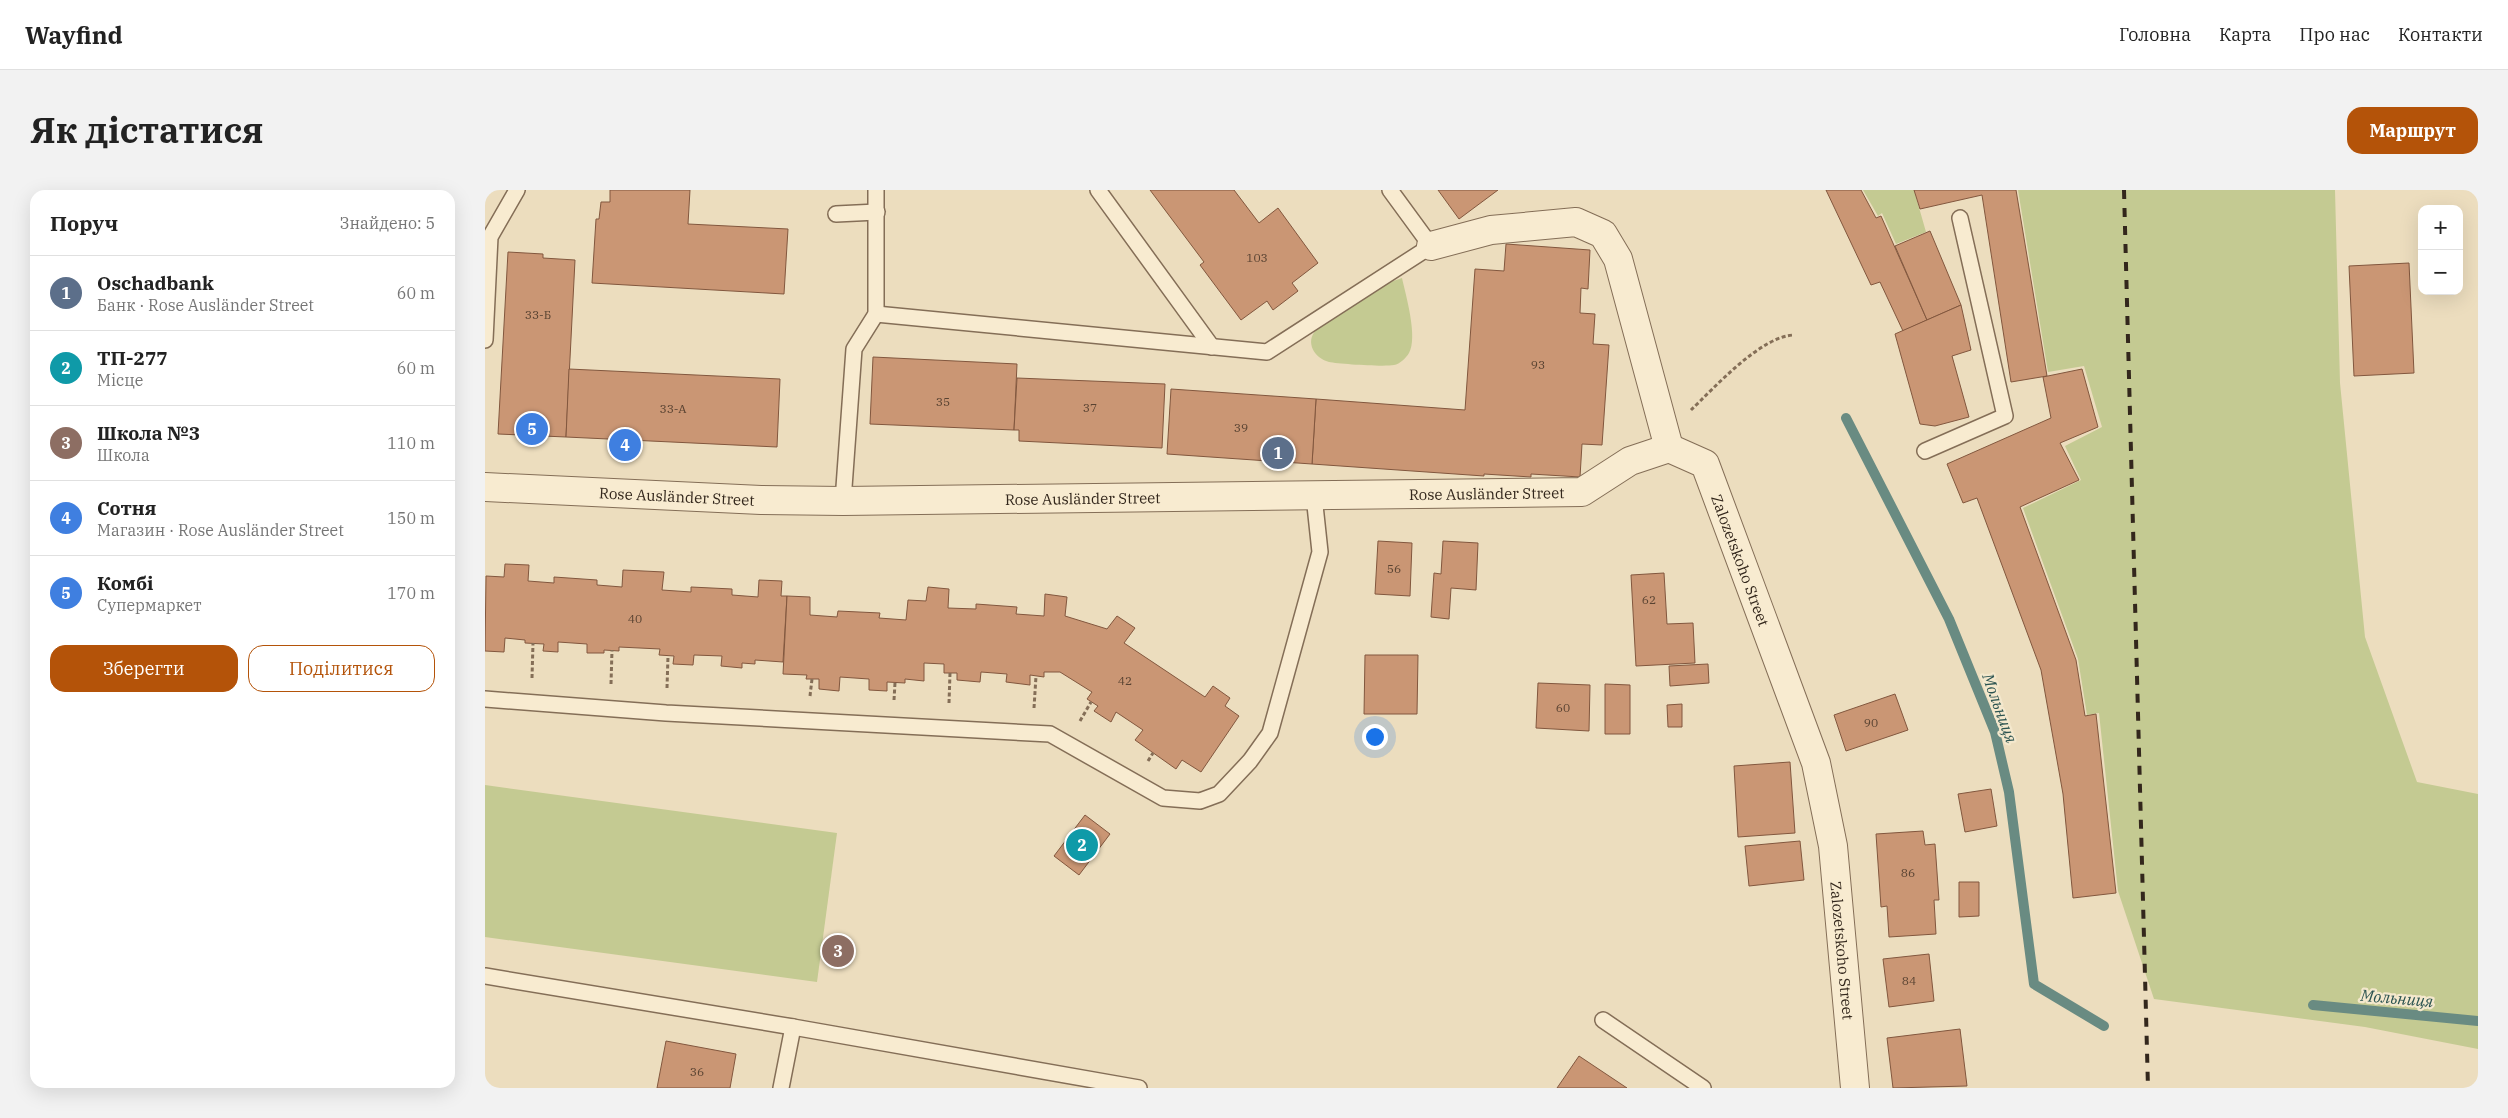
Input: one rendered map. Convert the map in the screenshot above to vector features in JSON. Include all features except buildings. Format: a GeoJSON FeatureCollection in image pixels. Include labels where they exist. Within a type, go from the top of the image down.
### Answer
{"type":"FeatureCollection","features":[{"type":"Feature","properties":{"kind":"street"},"geometry":{"type":"LineString","coordinates":[[1431,246],[1491,230],[1576,222],[1603,234],[1619,259],[1667,442]]}},
{"type":"Feature","properties":{"kind":"street","name":"Rose Ausländer Street"},"geometry":{"type":"LineString","coordinates":[[485,487],[751,500],[843,501],[1582,492],[1630,461],[1667,442]]}},
{"type":"Feature","properties":{"kind":"street","name":"Zalozetskoho Street"},"geometry":{"type":"LineString","coordinates":[[1667,442],[1705,464],[1816,763],[1833,846],[1855,1088]]}},
{"type":"Feature","properties":{"kind":"lane"},"geometry":{"type":"LineString","coordinates":[[485,340],[490,237],[517,190]]}},
{"type":"Feature","properties":{"kind":"lane"},"geometry":{"type":"LineString","coordinates":[[843,501],[854,349],[876,314],[876,190]]}},
{"type":"Feature","properties":{"kind":"lane"},"geometry":{"type":"LineString","coordinates":[[1097,190],[1211,347]]}},
{"type":"Feature","properties":{"kind":"lane"},"geometry":{"type":"LineString","coordinates":[[876,314],[1267,352],[1431,246],[1390,190]]}},
{"type":"Feature","properties":{"kind":"lane"},"geometry":{"type":"LineString","coordinates":[[836,214],[877,212]]}},
{"type":"Feature","properties":{"kind":"lane"},"geometry":{"type":"LineString","coordinates":[[1925,451],[2005,416],[1960,218]]}},
{"type":"Feature","properties":{"kind":"lane"},"geometry":{"type":"LineString","coordinates":[[485,700],[1050,734],[1163,798],[1200,801],[1219,794],[1251,761],[1270,733],[1320,552],[1314,496]]}},
{"type":"Feature","properties":{"kind":"lane"},"geometry":{"type":"LineString","coordinates":[[485,976],[793,1027],[1139,1088]]}},
{"type":"Feature","properties":{"kind":"lane"},"geometry":{"type":"LineString","coordinates":[[1603,1020],[1703,1088]]}},
{"type":"Feature","properties":{"kind":"lane"},"geometry":{"type":"LineString","coordinates":[[781,1088],[793,1027]]}},
{"type":"Feature","properties":{"kind":"path"},"geometry":{"type":"LineString","coordinates":[[1667,442],[1709,392],[1763,345],[1783,336],[1794,336]]}},
{"type":"Feature","properties":{"kind":"path"},"geometry":{"type":"LineString","coordinates":[[531,703],[533,643]]}},
{"type":"Feature","properties":{"kind":"path"},"geometry":{"type":"LineString","coordinates":[[610,709],[612,650]]}},
{"type":"Feature","properties":{"kind":"path"},"geometry":{"type":"LineString","coordinates":[[1032,732],[1036,676]]}},
{"type":"Feature","properties":{"kind":"green space"},"geometry":{"type":"Polygon","coordinates":[[[1863,190],[1914,190],[1926,232],[1896,244],[1882,213],[1878,216],[1863,190]]]}},
{"type":"Feature","properties":{"kind":"green space"},"geometry":{"type":"Polygon","coordinates":[[[2018,190],[2335,190],[2340,383],[2365,637],[2417,782],[2478,794],[2478,1049],[2365,1027],[2154,999],[2118,891],[2099,713],[2087,715],[2078,659],[2023,508],[2081,480],[2065,446],[2102,427],[2084,366],[2048,372],[2018,190]]]}},
{"type":"Feature","properties":{"kind":"green space"},"geometry":{"type":"Polygon","coordinates":[[[1402,278],[1412,327],[1411,346],[1409,353],[1403,360],[1389,366],[1342,364],[1324,360],[1315,353],[1311,340],[1316,330],[1376,287],[1402,278]]]}},
{"type":"Feature","properties":{"kind":"green space"},"geometry":{"type":"Polygon","coordinates":[[[485,785],[837,833],[817,982],[485,937],[485,785]]]}},
{"type":"Feature","properties":{"kind":"waterway","name":"Мольниця"},"geometry":{"type":"LineString","coordinates":[[1846,418],[1949,619],[1995,732],[2009,792],[2034,984],[2104,1026]]}},
{"type":"Feature","properties":{"kind":"waterway","name":"Мольниця"},"geometry":{"type":"LineString","coordinates":[[2313,1005],[2478,1021]]}},
{"type":"Feature","properties":{"kind":"railway"},"geometry":{"type":"LineString","coordinates":[[2124,190],[2148,1088]]}},
{"type":"Feature","properties":{"kind":"place","name":"Комбі"},"geometry":{"type":"Point","coordinates":[532,429]}},
{"type":"Feature","properties":{"kind":"place","name":"Сотня"},"geometry":{"type":"Point","coordinates":[625,445]}},
{"type":"Feature","properties":{"kind":"place","name":"Oschadbank"},"geometry":{"type":"Point","coordinates":[1278,453]}},
{"type":"Feature","properties":{"kind":"place","name":"ТП-277"},"geometry":{"type":"Point","coordinates":[1082,845]}},
{"type":"Feature","properties":{"kind":"place","name":"Школа №3"},"geometry":{"type":"Point","coordinates":[838,951]}}]}
